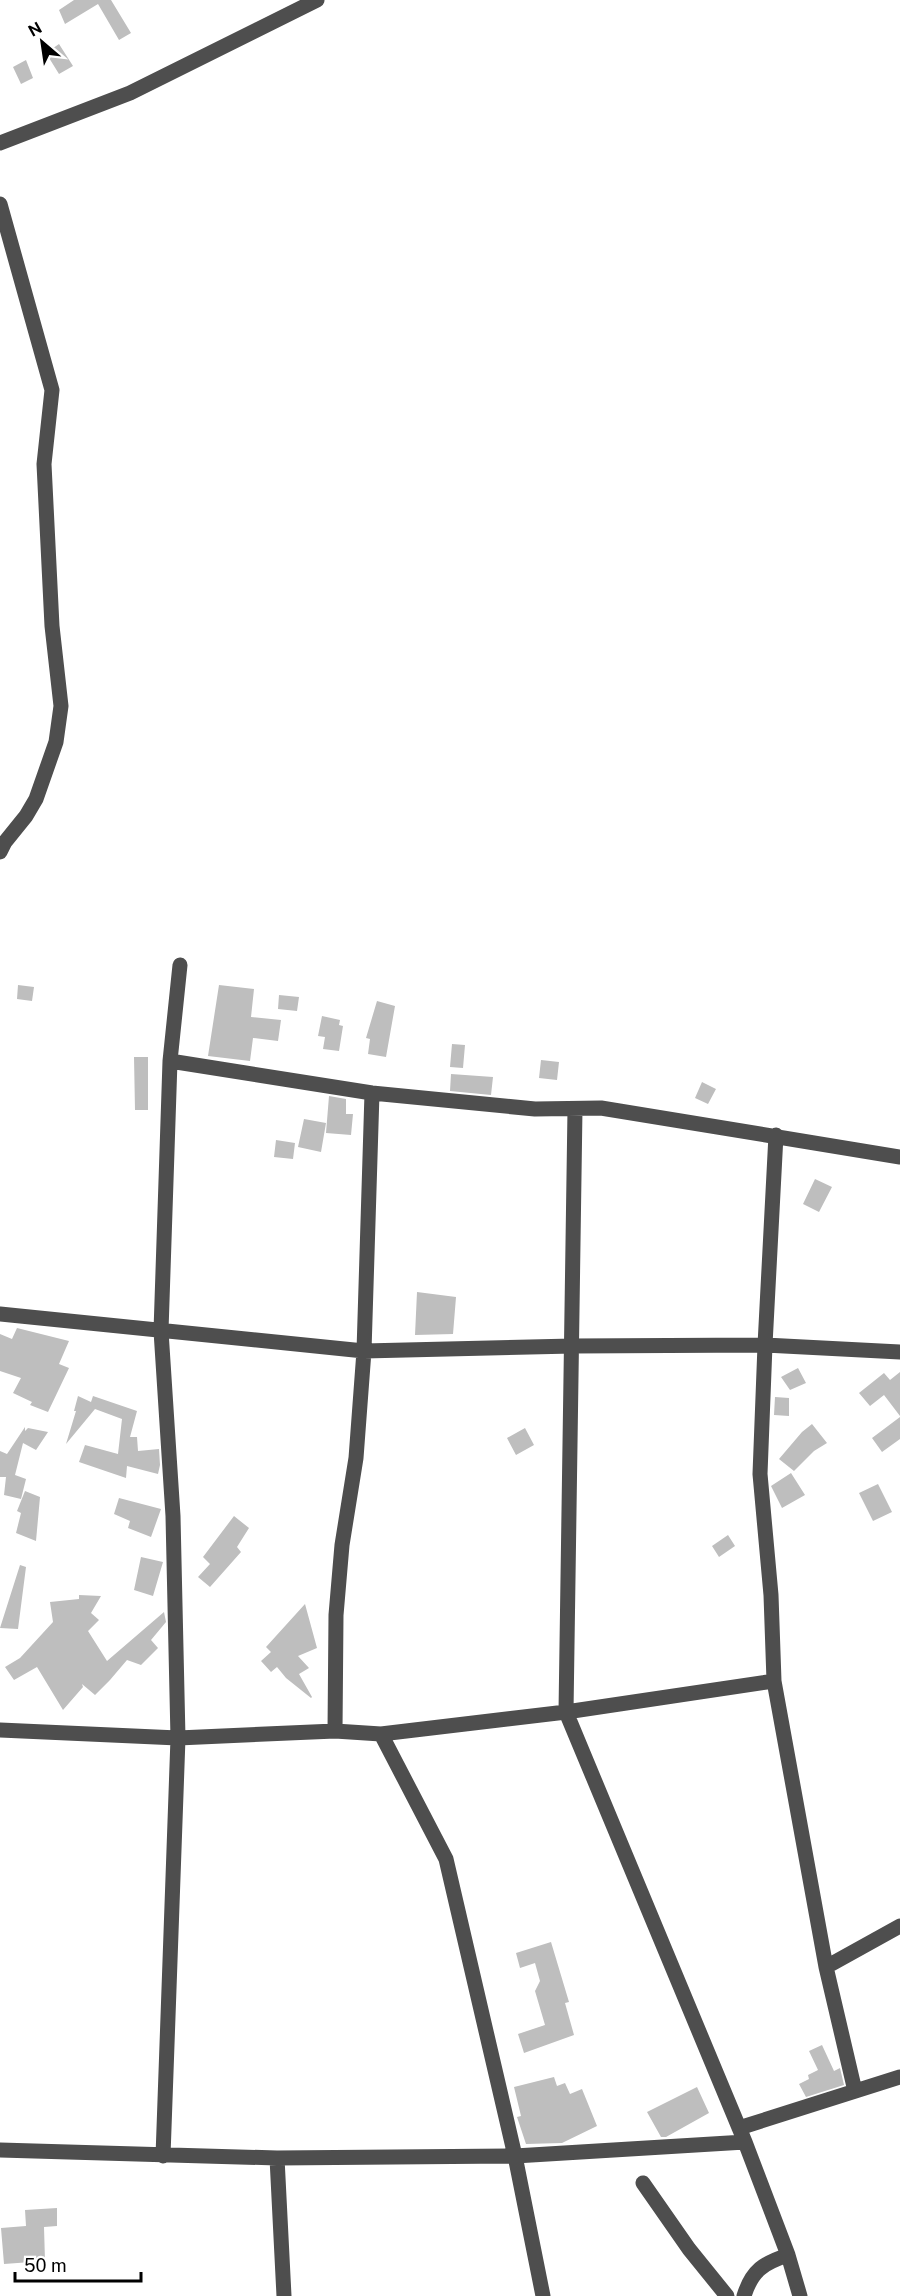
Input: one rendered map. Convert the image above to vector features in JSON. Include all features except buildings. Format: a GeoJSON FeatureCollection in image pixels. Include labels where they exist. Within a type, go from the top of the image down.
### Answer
{"type":"FeatureCollection","features":[{"type":"Feature","properties":{"kind":"street"},"geometry":{"type":"LineString","coordinates":[[0,143],[130,93],[317,0]]}},
{"type":"Feature","properties":{"kind":"street"},"geometry":{"type":"LineString","coordinates":[[0,204],[52,390],[44,464],[52,626],[61,706],[56,742],[36,799],[0,852]]}},
{"type":"Feature","properties":{"kind":"street"},"geometry":{"type":"LineString","coordinates":[[163,2156],[178,1738],[173,1516],[161,1330],[170,1061],[180,965]]}},
{"type":"Feature","properties":{"kind":"street"},"geometry":{"type":"LineString","coordinates":[[170,1061],[372,1093],[535,1109],[601,1108],[900,1156]]}},
{"type":"Feature","properties":{"kind":"street"},"geometry":{"type":"LineString","coordinates":[[335,1731],[336,1615],[342,1545],[356,1458],[364,1351],[372,1093]]}},
{"type":"Feature","properties":{"kind":"street"},"geometry":{"type":"LineString","coordinates":[[575,1109],[566,1712],[742,2135],[788,2255],[800,2296]]}},
{"type":"Feature","properties":{"kind":"street"},"geometry":{"type":"LineString","coordinates":[[776,1135],[760,1474],[771,1595],[774,1681],[826,1966],[855,2091]]}},
{"type":"Feature","properties":{"kind":"street"},"geometry":{"type":"LineString","coordinates":[[0,1314],[364,1351],[573,1346],[765,1346],[900,1352]]}},
{"type":"Feature","properties":{"kind":"street"},"geometry":{"type":"LineString","coordinates":[[0,1730],[178,1738],[335,1731],[381,1734],[566,1712],[774,1681]]}},
{"type":"Feature","properties":{"kind":"street"},"geometry":{"type":"LineString","coordinates":[[381,1734],[446,1859],[515,2156],[543,2296]]}},
{"type":"Feature","properties":{"kind":"street"},"geometry":{"type":"LineString","coordinates":[[826,1966],[900,1926]]}},
{"type":"Feature","properties":{"kind":"street"},"geometry":{"type":"LineString","coordinates":[[0,2150],[277,2158],[515,2156],[742,2135],[855,2091],[900,2077]]}},
{"type":"Feature","properties":{"kind":"street"},"geometry":{"type":"LineString","coordinates":[[277,2158],[284,2296]]}},
{"type":"Feature","properties":{"kind":"street"},"geometry":{"type":"LineString","coordinates":[[643,2183],[689,2249],[726,2296]]}},
{"type":"Feature","properties":{"kind":"street"},"geometry":{"type":"LineString","coordinates":[[744,2296],[748,2283],[766,2262],[788,2255]]}}]}
